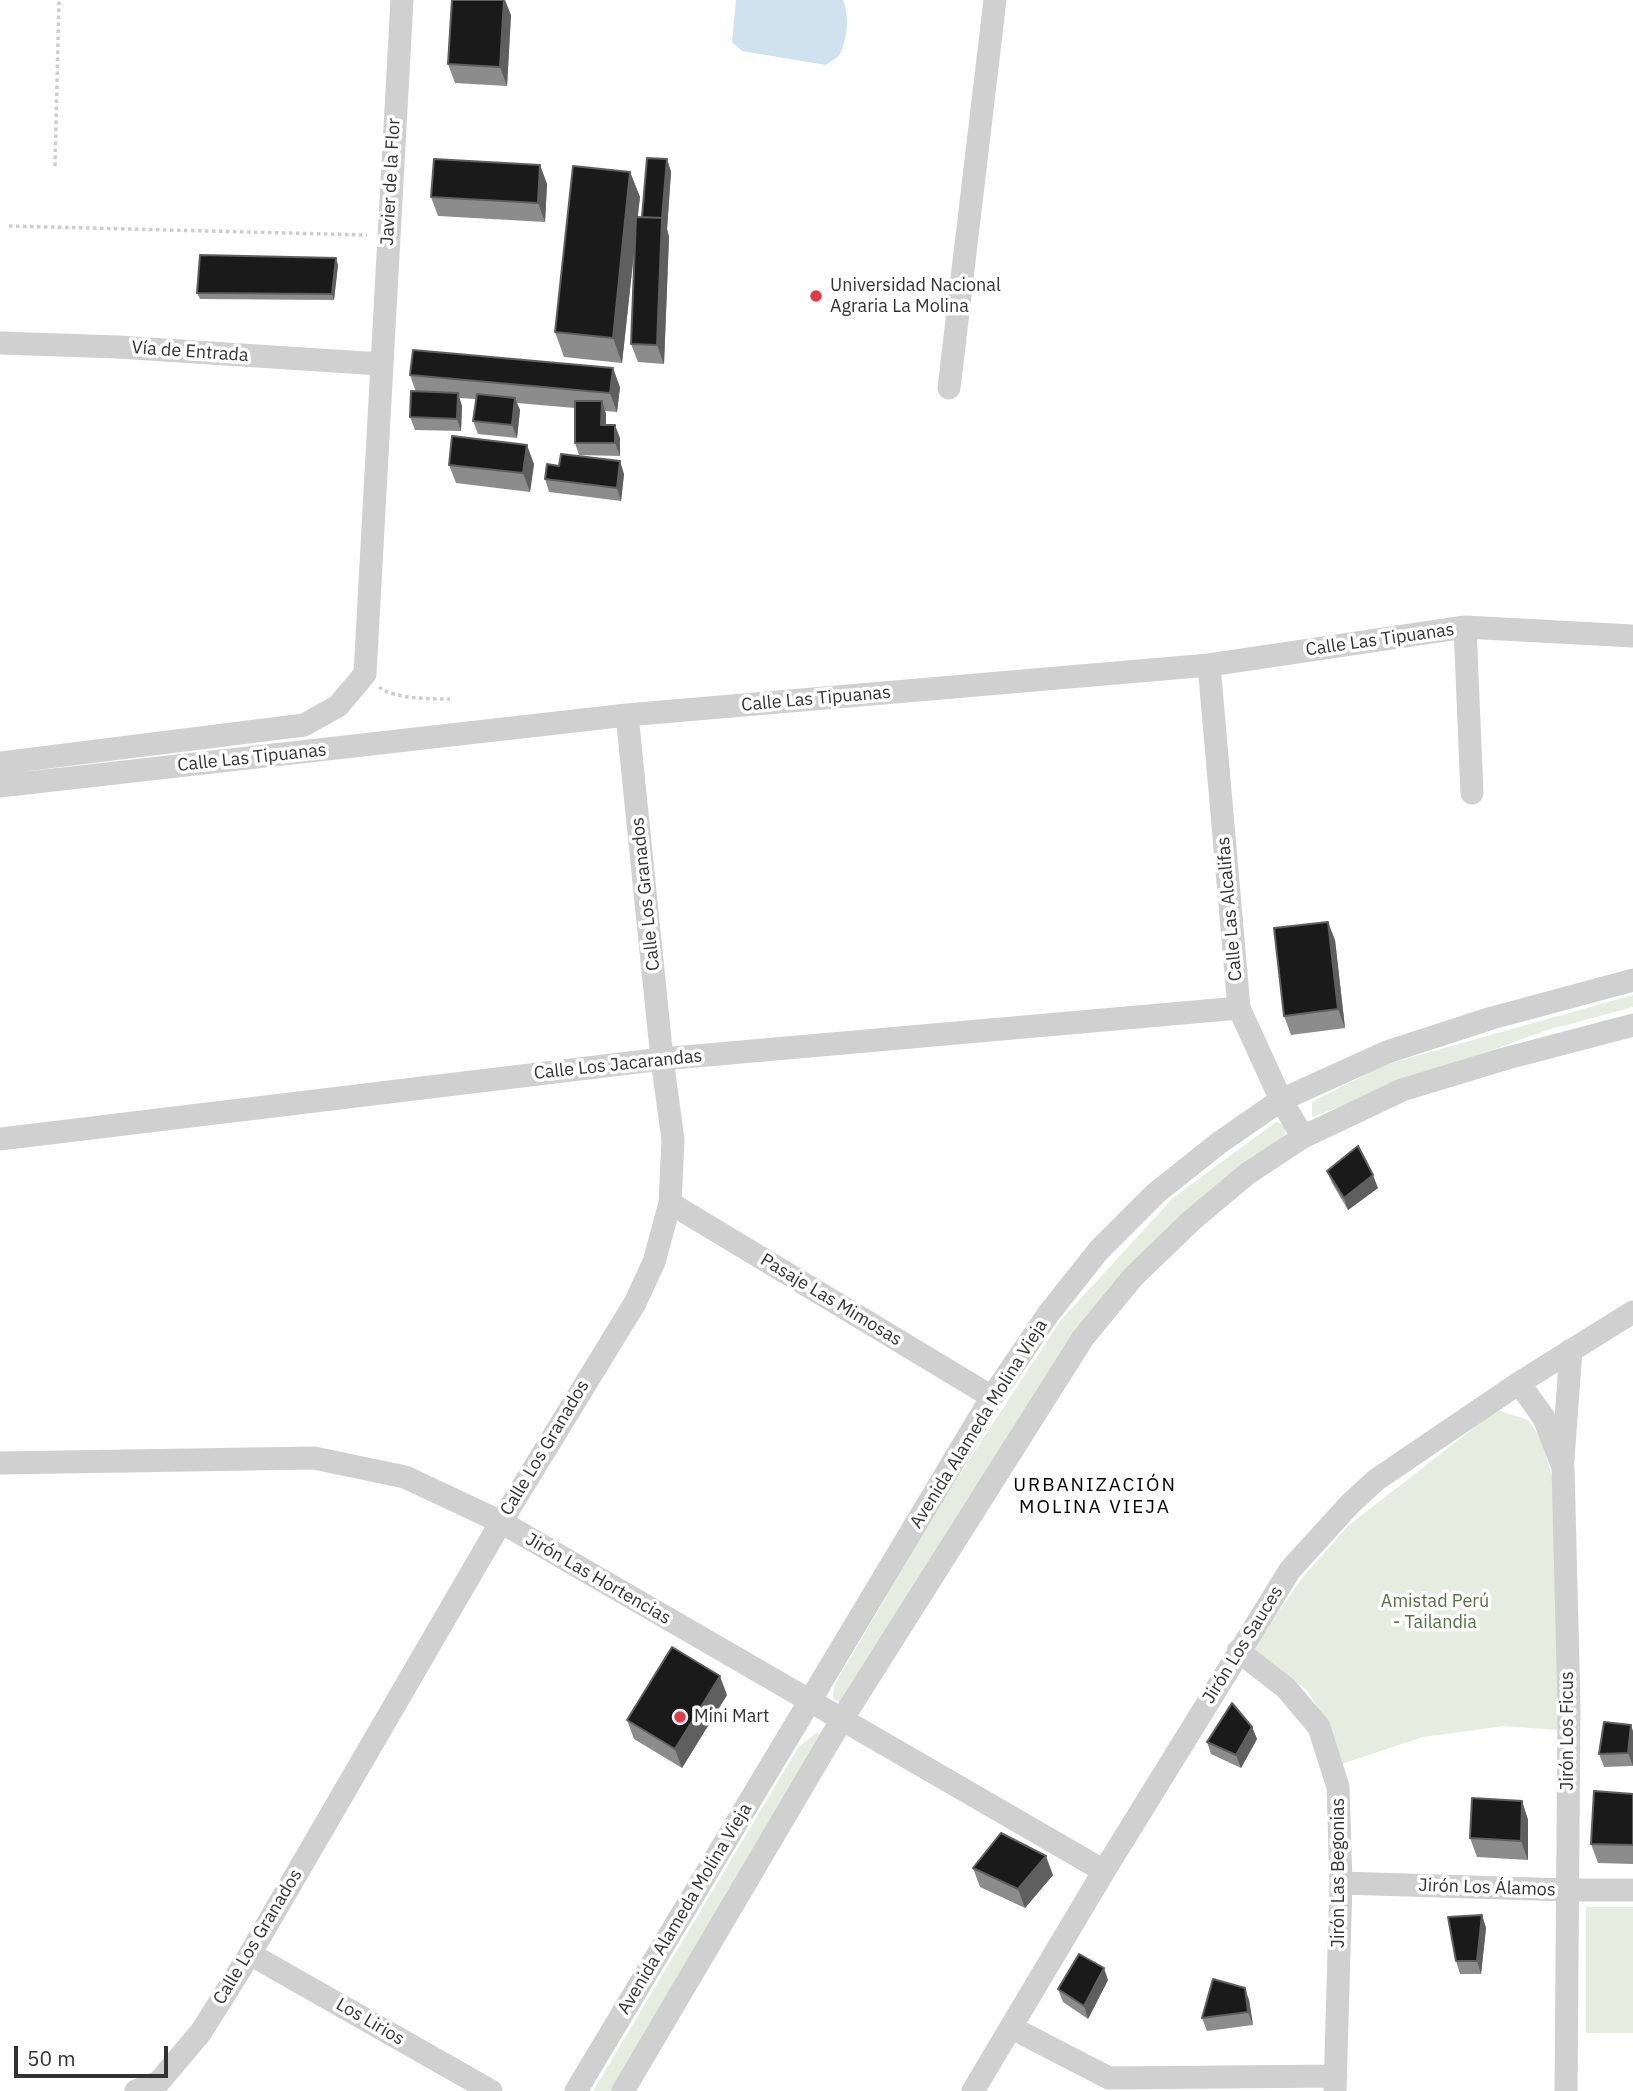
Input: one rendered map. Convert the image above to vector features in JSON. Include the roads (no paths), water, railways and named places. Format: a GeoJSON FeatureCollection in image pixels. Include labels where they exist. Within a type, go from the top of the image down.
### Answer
{"type":"FeatureCollection","features":[{"type":"Feature","properties":{"kind":"street","name":"Javier de la Flor"},"geometry":{"type":"LineString","coordinates":[[0,763],[304,725],[338,706],[365,674],[402,0]]}},
{"type":"Feature","properties":{"kind":"street"},"geometry":{"type":"LineString","coordinates":[[949,388],[995,0]]}},
{"type":"Feature","properties":{"kind":"street","name":"Vía de Entrada"},"geometry":{"type":"LineString","coordinates":[[0,343],[118,347],[381,364]]}},
{"type":"Feature","properties":{"kind":"street"},"geometry":{"type":"LineString","coordinates":[[1465,627],[1472,793]]}},
{"type":"Feature","properties":{"kind":"street","name":"Calle Las Tipuanas"},"geometry":{"type":"LineString","coordinates":[[0,786],[627,715],[1209,665],[1465,627],[1633,636]]}},
{"type":"Feature","properties":{"kind":"street","name":"Calle Las Alcalifas"},"geometry":{"type":"LineString","coordinates":[[1209,665],[1238,1008],[1281,1100],[1303,1137]]}},
{"type":"Feature","properties":{"kind":"street","name":"Calle Los Granados"},"geometry":{"type":"LineString","coordinates":[[136,2091],[159,2082],[192,2042],[250,1954],[500,1521],[635,1303],[654,1262],[670,1203],[673,1140],[662,1059],[627,715]]}},
{"type":"Feature","properties":{"kind":"street","name":"Avenida Alameda Molina Vieja"},"geometry":{"type":"LineString","coordinates":[[576,2091],[992,1397],[1049,1313],[1099,1250],[1156,1194],[1219,1143],[1281,1100],[1387,1052],[1492,1018],[1633,980]]}},
{"type":"Feature","properties":{"kind":"street","name":"Calle Los Jacarandas"},"geometry":{"type":"LineString","coordinates":[[0,1139],[662,1059],[1238,1008]]}},
{"type":"Feature","properties":{"kind":"street"},"geometry":{"type":"LineString","coordinates":[[623,2091],[841,1721],[1083,1338],[1133,1278],[1192,1220],[1247,1174],[1303,1137],[1402,1090],[1504,1059],[1633,1025]]}},
{"type":"Feature","properties":{"kind":"street","name":"Pasaje Las Mimosas"},"geometry":{"type":"LineString","coordinates":[[670,1203],[992,1397]]}},
{"type":"Feature","properties":{"kind":"street","name":"Jirón Los Sauces"},"geometry":{"type":"LineString","coordinates":[[973,2091],[1104,1871],[1290,1570],[1350,1504],[1376,1480],[1519,1383],[1633,1312]]}},
{"type":"Feature","properties":{"kind":"street"},"geometry":{"type":"LineString","coordinates":[[1563,1467],[1571,1350]]}},
{"type":"Feature","properties":{"kind":"street","name":"Jirón Los Ficus"},"geometry":{"type":"LineString","coordinates":[[1519,1383],[1544,1418],[1563,1467],[1569,1706],[1566,2091]]}},
{"type":"Feature","properties":{"kind":"street","name":"Jirón Las Hortencias"},"geometry":{"type":"LineString","coordinates":[[0,1463],[314,1458],[405,1477],[500,1521],[1104,1871]]}},
{"type":"Feature","properties":{"kind":"street","name":"Jirón Las Begonias"},"geometry":{"type":"LineString","coordinates":[[1238,1651],[1286,1688],[1319,1727],[1338,1787],[1341,1883],[1335,2084]]}},
{"type":"Feature","properties":{"kind":"street","name":"Jirón Los Álamos"},"geometry":{"type":"LineString","coordinates":[[1341,1883],[1568,1891],[1633,1890]]}},
{"type":"Feature","properties":{"kind":"street","name":"Los Lirios"},"geometry":{"type":"LineString","coordinates":[[250,1954],[491,2091]]}},
{"type":"Feature","properties":{"kind":"street"},"geometry":{"type":"LineString","coordinates":[[1012,2028],[1109,2078],[1335,2084]]}},
{"type":"Feature","properties":{"kind":"water"},"geometry":{"type":"Polygon","coordinates":[[[736,0],[843,0],[847,28],[839,56],[826,65],[742,51],[732,42],[736,0]]]}},
{"type":"Feature","properties":{"kind":"place","name":"Universidad Nacional Agraria La Molina"},"geometry":{"type":"Point","coordinates":[816,296]}},
{"type":"Feature","properties":{"kind":"place","name":"Mini Mart"},"geometry":{"type":"Point","coordinates":[680,1717]}},
{"type":"Feature","properties":{"kind":"district","name":"URBANIZACIÓN MOLINA VIEJA"},"geometry":{"type":"Point","coordinates":[1095,1497]}},
{"type":"Feature","properties":{"kind":"park label","name":"Amistad Perú - Tailandia"},"geometry":{"type":"Point","coordinates":[1435,1612]}}]}
